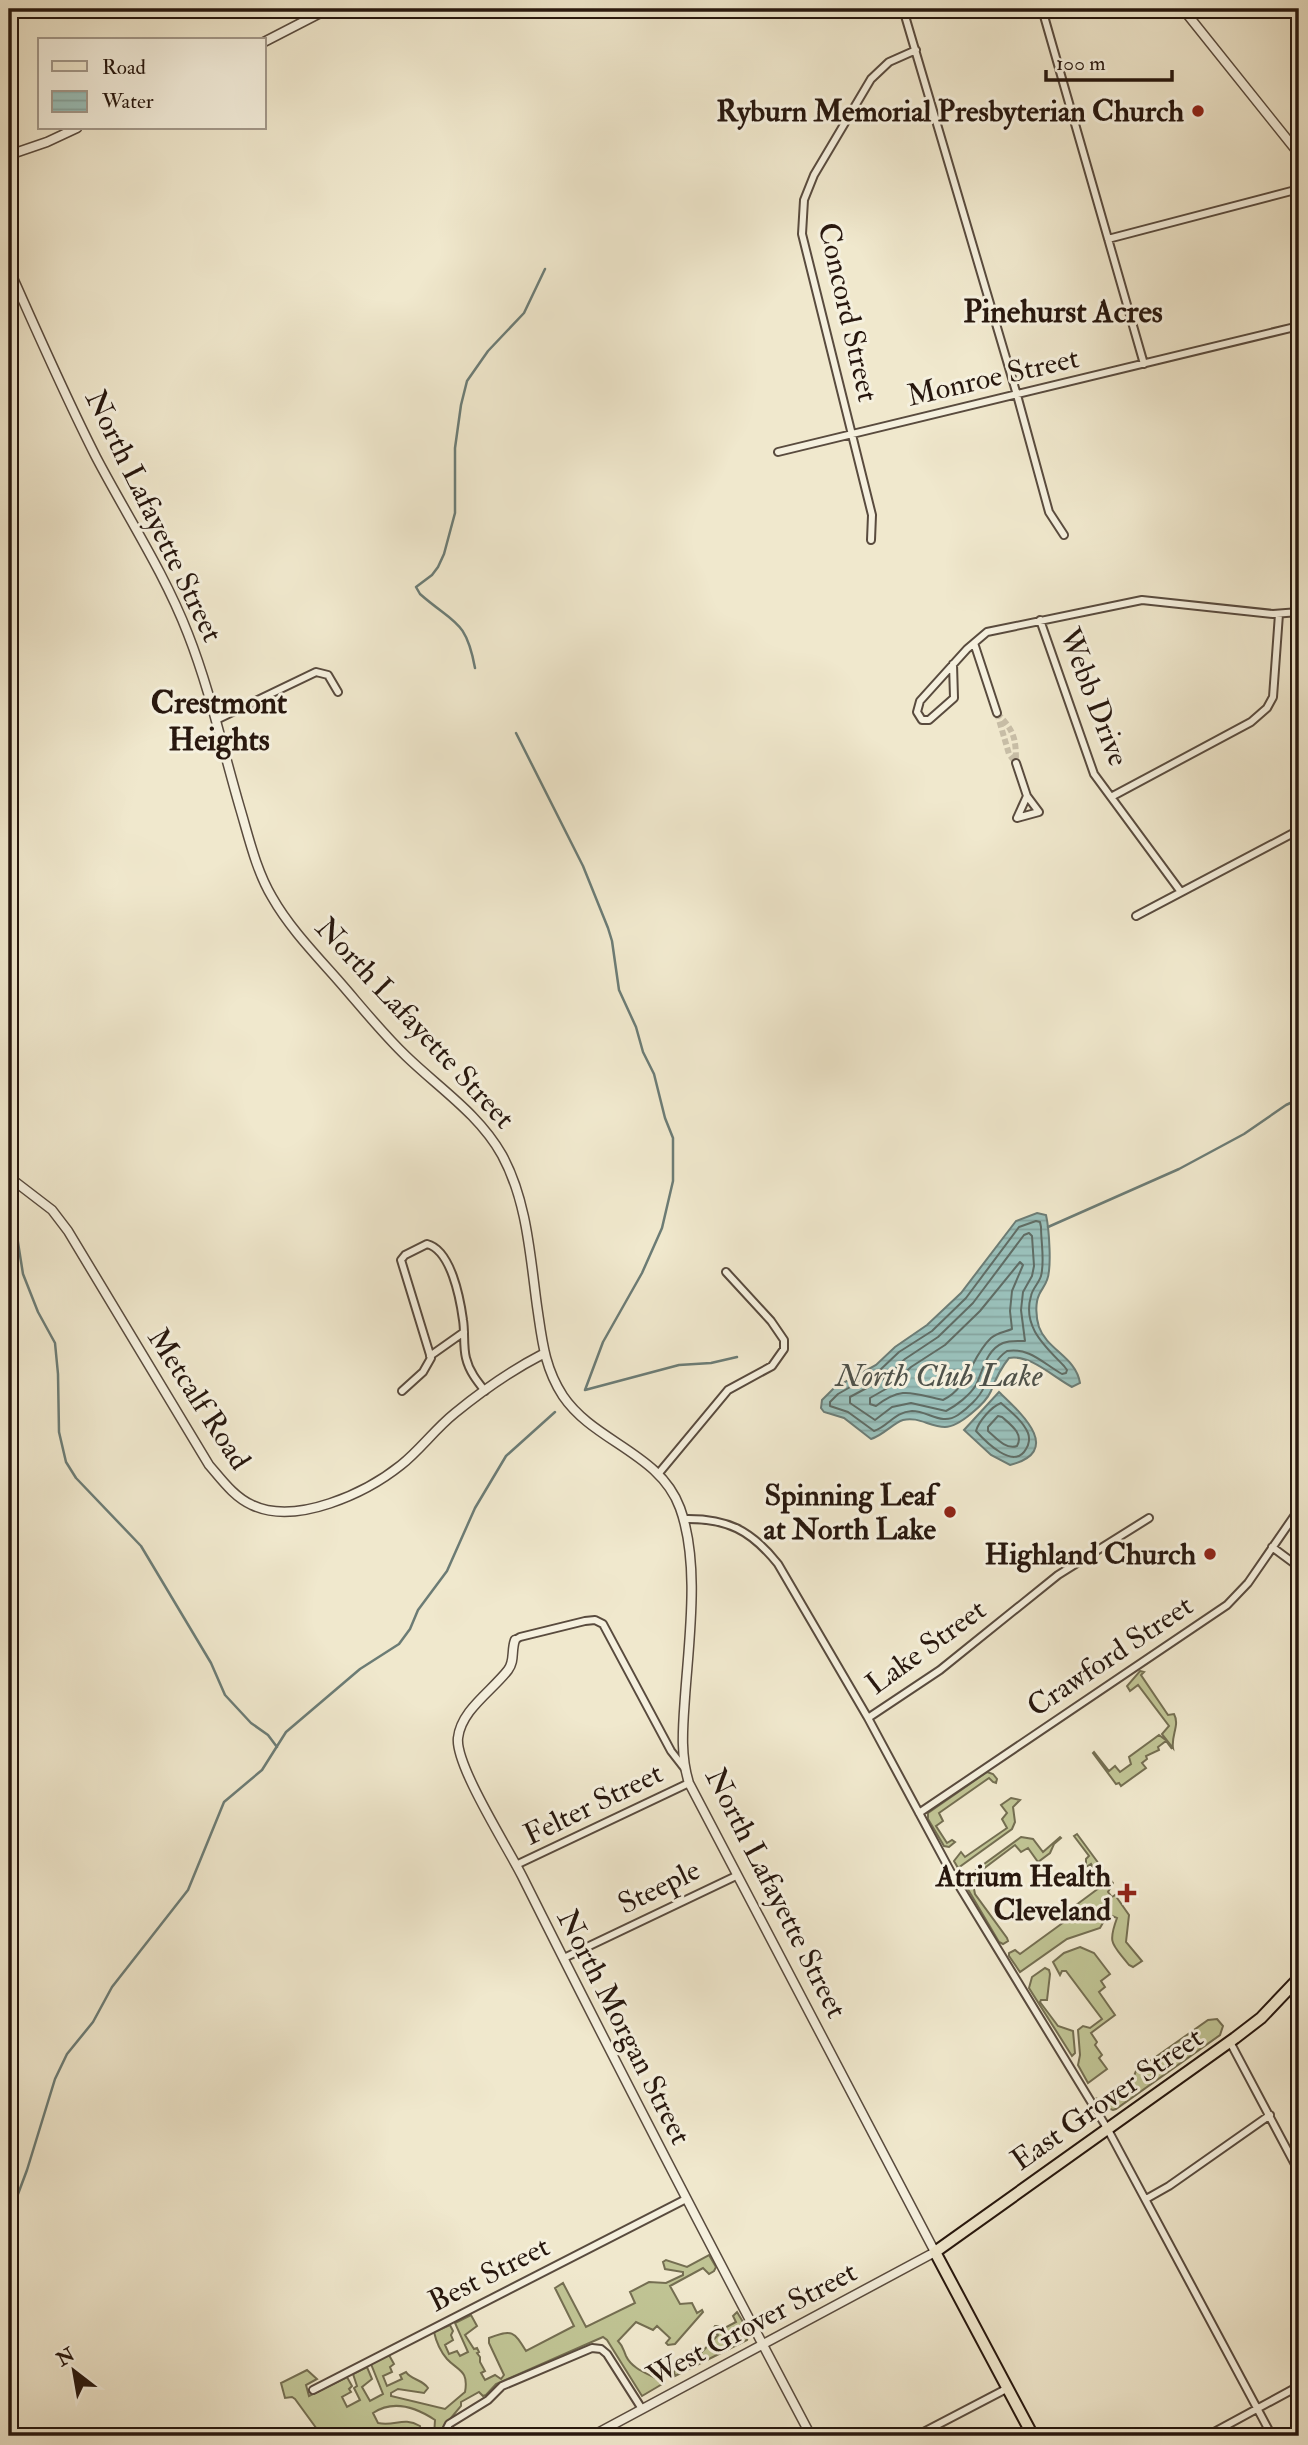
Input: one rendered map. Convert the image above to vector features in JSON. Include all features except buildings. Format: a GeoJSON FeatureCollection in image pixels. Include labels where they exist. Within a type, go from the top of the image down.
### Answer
{"type":"FeatureCollection","features":[{"type":"Feature","properties":{"kind":"main road","name":"East Grover Street"},"geometry":{"type":"LineString","coordinates":[[935,2252],[1230,2042],[1261,2018],[1299,1978]]}},
{"type":"Feature","properties":{"kind":"main road","name":"North Lafayette Street"},"geometry":{"type":"LineString","coordinates":[[935,2252],[1033,2436]]}},
{"type":"Feature","properties":{"kind":"street"},"geometry":{"type":"LineString","coordinates":[[903,9],[1049,512],[1064,535]]}},
{"type":"Feature","properties":{"kind":"street"},"geometry":{"type":"LineString","coordinates":[[1042,9],[1144,364]]}},
{"type":"Feature","properties":{"kind":"street"},"geometry":{"type":"LineString","coordinates":[[1183,9],[1299,153]]}},
{"type":"Feature","properties":{"kind":"street"},"geometry":{"type":"LineString","coordinates":[[266,41],[324,10]]}},
{"type":"Feature","properties":{"kind":"street","name":"Concord Street"},"geometry":{"type":"LineString","coordinates":[[871,540],[872,515],[802,234],[804,200],[822,159],[871,79],[889,62],[916,50]]}},
{"type":"Feature","properties":{"kind":"street"},"geometry":{"type":"LineString","coordinates":[[9,155],[73,130]]}},
{"type":"Feature","properties":{"kind":"street"},"geometry":{"type":"LineString","coordinates":[[1108,239],[1299,189]]}},
{"type":"Feature","properties":{"kind":"street","name":"North Lafayette Street"},"geometry":{"type":"LineString","coordinates":[[9,269],[96,456],[187,631],[216,720],[258,867],[272,899],[305,942],[379,1027],[405,1055],[470,1112],[488,1133],[503,1156],[519,1197],[525,1220],[543,1354],[556,1385],[574,1410],[592,1427],[659,1473],[674,1494],[684,1519],[692,1589],[683,1724],[685,1769],[689,1783],[935,2252]]}},
{"type":"Feature","properties":{"kind":"street","name":"Monroe Street"},"geometry":{"type":"LineString","coordinates":[[779,452],[1299,326]]}},
{"type":"Feature","properties":{"kind":"street"},"geometry":{"type":"LineString","coordinates":[[953,664],[954,698],[925,721],[917,712],[918,704],[953,664],[988,632],[1142,600],[1279,614],[1299,612]]}},
{"type":"Feature","properties":{"kind":"street"},"geometry":{"type":"LineString","coordinates":[[1111,797],[1251,722],[1267,708],[1275,691],[1279,614]]}},
{"type":"Feature","properties":{"kind":"street","name":"Webb Drive"},"geometry":{"type":"LineString","coordinates":[[1040,620],[1088,763],[1181,892]]}},
{"type":"Feature","properties":{"kind":"street"},"geometry":{"type":"LineString","coordinates":[[974,643],[997,713]]}},
{"type":"Feature","properties":{"kind":"street"},"geometry":{"type":"LineString","coordinates":[[216,720],[316,672],[328,675],[338,692]]}},
{"type":"Feature","properties":{"kind":"street"},"geometry":{"type":"LineString","coordinates":[[1016,762],[1027,796]]}},
{"type":"Feature","properties":{"kind":"street"},"geometry":{"type":"LineString","coordinates":[[1136,916],[1299,830]]}},
{"type":"Feature","properties":{"kind":"street","name":"Metcalf Road"},"geometry":{"type":"LineString","coordinates":[[9,1177],[52,1210],[68,1231],[209,1465],[228,1487],[253,1505],[265,1509],[303,1509],[335,1502],[370,1487],[402,1464],[438,1427],[485,1391],[543,1354]]}},
{"type":"Feature","properties":{"kind":"street"},"geometry":{"type":"LineString","coordinates":[[430,1356],[402,1262],[405,1255],[427,1244],[443,1254],[452,1273],[462,1310],[467,1363],[485,1391]]}},
{"type":"Feature","properties":{"kind":"street"},"geometry":{"type":"LineString","coordinates":[[659,1473],[728,1390],[772,1366],[784,1349],[784,1340],[771,1321],[726,1272]]}},
{"type":"Feature","properties":{"kind":"street"},"geometry":{"type":"LineString","coordinates":[[402,1391],[423,1372],[430,1356],[464,1332]]}},
{"type":"Feature","properties":{"kind":"street","name":"Crawford Street"},"geometry":{"type":"LineString","coordinates":[[919,1813],[1227,1605],[1248,1583],[1299,1509]]}},
{"type":"Feature","properties":{"kind":"street","name":"Lake Street"},"geometry":{"type":"LineString","coordinates":[[868,1718],[940,1670],[1058,1575],[1149,1518]]}},
{"type":"Feature","properties":{"kind":"street"},"geometry":{"type":"LineString","coordinates":[[684,1519],[718,1521],[748,1534],[764,1546],[778,1564],[868,1718],[953,1876],[1107,2128],[1272,2436]]}},
{"type":"Feature","properties":{"kind":"street"},"geometry":{"type":"LineString","coordinates":[[1272,1547],[1299,1567]]}},
{"type":"Feature","properties":{"kind":"street"},"geometry":{"type":"LineString","coordinates":[[515,1640],[585,1621],[595,1620],[603,1624],[671,1751],[685,1769]]}},
{"type":"Feature","properties":{"kind":"street","name":"North Morgan Street"},"geometry":{"type":"LineString","coordinates":[[515,1640],[513,1662],[462,1725],[458,1738],[459,1752],[465,1769],[811,2436]]}},
{"type":"Feature","properties":{"kind":"street","name":"Felter Street"},"geometry":{"type":"LineString","coordinates":[[516,1865],[689,1783]]}},
{"type":"Feature","properties":{"kind":"street","name":"Steeple"},"geometry":{"type":"LineString","coordinates":[[564,1958],[737,1876]]}},
{"type":"Feature","properties":{"kind":"street"},"geometry":{"type":"LineString","coordinates":[[1230,2042],[1299,2172]]}},
{"type":"Feature","properties":{"kind":"street"},"geometry":{"type":"LineString","coordinates":[[1146,2199],[1180,2179],[1270,2115]]}},
{"type":"Feature","properties":{"kind":"street","name":"Best Street"},"geometry":{"type":"LineString","coordinates":[[313,2390],[686,2199]]}},
{"type":"Feature","properties":{"kind":"street","name":"West Grover Street"},"geometry":{"type":"LineString","coordinates":[[592,2436],[935,2252]]}},
{"type":"Feature","properties":{"kind":"street"},"geometry":{"type":"LineString","coordinates":[[448,2433],[449,2424],[488,2400],[502,2386],[592,2348],[601,2349],[607,2354],[642,2409]]}},
{"type":"Feature","properties":{"kind":"street"},"geometry":{"type":"LineString","coordinates":[[1207,2436],[1299,2386]]}},
{"type":"Feature","properties":{"kind":"street"},"geometry":{"type":"LineString","coordinates":[[916,2436],[1008,2388]]}},
{"type":"Feature","properties":{"kind":"green space"},"geometry":{"type":"Polygon","coordinates":[[[1140,1671],[1144,1672],[1141,1675],[1168,1715],[1174,1714],[1176,1718],[1173,1748],[1162,1734],[1169,1726],[1138,1685],[1130,1691],[1127,1686],[1140,1671]]]}},
{"type":"Feature","properties":{"kind":"green space"},"geometry":{"type":"Polygon","coordinates":[[[1159,1735],[1167,1741],[1172,1749],[1166,1741],[1158,1747],[1159,1750],[1146,1756],[1147,1759],[1142,1763],[1146,1768],[1121,1786],[1116,1784],[1093,1753],[1109,1771],[1115,1766],[1120,1772],[1131,1764],[1129,1757],[1159,1735]]]}},
{"type":"Feature","properties":{"kind":"green space"},"geometry":{"type":"Polygon","coordinates":[[[987,1772],[993,1774],[997,1779],[996,1783],[989,1778],[939,1813],[943,1821],[936,1826],[947,1843],[952,1840],[955,1842],[949,1847],[944,1846],[928,1819],[928,1813],[987,1772]]]}},
{"type":"Feature","properties":{"kind":"green space"},"geometry":{"type":"Polygon","coordinates":[[[1011,1798],[1020,1800],[1013,1807],[1015,1822],[1012,1829],[958,1868],[954,1861],[961,1852],[965,1857],[1007,1828],[1002,1819],[1007,1813],[1001,1805],[1011,1798]]]}},
{"type":"Feature","properties":{"kind":"green space"},"geometry":{"type":"Polygon","coordinates":[[[1077,1834],[1113,1883],[1108,1892],[1112,1897],[1115,1895],[1129,1915],[1126,1942],[1142,1961],[1133,1967],[1129,1965],[1113,1944],[1112,1934],[1117,1918],[1108,1914],[1100,1928],[1067,1939],[1020,1972],[1009,1953],[1015,1950],[1020,1954],[1075,1914],[1072,1908],[1099,1888],[1090,1873],[1094,1870],[1091,1864],[1086,1867],[1086,1859],[1089,1856],[1074,1836],[1077,1834]]]}},
{"type":"Feature","properties":{"kind":"green space"},"geometry":{"type":"Polygon","coordinates":[[[1021,1837],[1033,1839],[1043,1852],[1061,1838],[1050,1853],[1038,1862],[1028,1848],[1021,1852],[1015,1845],[974,1876],[978,1882],[974,1889],[975,1894],[1007,1938],[1008,1941],[1003,1944],[999,1942],[965,1880],[1021,1837]]]}},
{"type":"Feature","properties":{"kind":"green space"},"geometry":{"type":"Polygon","coordinates":[[[1080,1947],[1094,1953],[1110,1974],[1101,1981],[1105,1987],[1099,1992],[1115,2015],[1091,2033],[1102,2055],[1099,2058],[1107,2069],[1088,2083],[1078,2065],[1078,2030],[1083,2026],[1090,2028],[1102,2019],[1066,1971],[1062,1971],[1060,1975],[1053,1962],[1064,1953],[1080,1947]]]}},
{"type":"Feature","properties":{"kind":"green space"},"geometry":{"type":"Polygon","coordinates":[[[1045,1968],[1050,1974],[1047,2000],[1040,2002],[1058,2026],[1073,2031],[1075,2053],[1072,2056],[1029,1988],[1032,1977],[1045,1968]]]}},
{"type":"Feature","properties":{"kind":"green space"},"geometry":{"type":"Polygon","coordinates":[[[1217,2019],[1223,2026],[1220,2035],[1116,2109],[1104,2107],[1098,2099],[1105,2101],[1132,2081],[1136,2071],[1208,2020],[1217,2019]]]}},
{"type":"Feature","properties":{"kind":"green space"},"geometry":{"type":"Polygon","coordinates":[[[709,2255],[716,2267],[714,2271],[709,2274],[703,2268],[670,2286],[680,2304],[692,2303],[697,2313],[702,2310],[703,2312],[675,2344],[666,2343],[670,2338],[657,2326],[653,2330],[636,2322],[618,2341],[633,2365],[664,2383],[642,2396],[603,2337],[496,2384],[486,2395],[483,2396],[479,2392],[461,2402],[461,2406],[445,2425],[446,2436],[434,2436],[435,2420],[428,2416],[413,2409],[389,2406],[373,2413],[378,2423],[414,2423],[420,2426],[421,2436],[322,2436],[295,2399],[285,2398],[281,2383],[307,2370],[317,2379],[306,2385],[309,2396],[347,2377],[352,2386],[349,2389],[351,2392],[342,2397],[347,2407],[360,2400],[354,2388],[357,2386],[353,2374],[367,2367],[372,2379],[362,2387],[370,2401],[383,2394],[371,2364],[389,2355],[394,2364],[390,2367],[392,2372],[383,2376],[387,2386],[402,2379],[400,2375],[406,2372],[428,2388],[424,2393],[398,2389],[391,2393],[391,2396],[445,2409],[465,2392],[466,2385],[464,2375],[447,2359],[434,2332],[450,2325],[453,2340],[445,2345],[449,2354],[457,2351],[460,2356],[468,2352],[455,2323],[471,2315],[477,2326],[465,2335],[479,2352],[477,2353],[485,2371],[481,2373],[485,2380],[495,2375],[501,2379],[504,2375],[489,2338],[503,2333],[512,2334],[526,2351],[574,2326],[555,2288],[563,2283],[586,2327],[635,2303],[630,2292],[649,2282],[666,2283],[683,2275],[683,2272],[665,2269],[663,2262],[666,2260],[687,2267],[709,2255]]]}},
{"type":"Feature","properties":{"kind":"green space"},"geometry":{"type":"Polygon","coordinates":[[[737,2312],[749,2332],[747,2340],[675,2376],[674,2372],[684,2361],[691,2364],[696,2357],[693,2351],[701,2353],[718,2335],[713,2330],[715,2326],[721,2330],[736,2322],[733,2316],[737,2312]]]}},
{"type":"Feature","properties":{"kind":"water","name":"North Club Lake"},"geometry":{"type":"Polygon","coordinates":[[[1037,1213],[1046,1215],[1050,1258],[1049,1274],[1037,1302],[1038,1323],[1048,1342],[1073,1367],[1080,1383],[1072,1387],[1025,1359],[1009,1358],[984,1402],[951,1426],[940,1427],[908,1419],[871,1439],[844,1418],[824,1412],[821,1408],[822,1400],[834,1388],[876,1365],[895,1347],[927,1325],[961,1293],[1016,1221],[1037,1213]]]}},
{"type":"Feature","properties":{"kind":"water","name":"North Club Lake"},"geometry":{"type":"Polygon","coordinates":[[[999,1392],[1018,1410],[1033,1431],[1036,1441],[1034,1451],[1026,1459],[1010,1465],[991,1455],[964,1430],[999,1392]]]}},
{"type":"Feature","properties":{"kind":"waterway"},"geometry":{"type":"LineString","coordinates":[[475,668],[463,631],[420,594],[416,587],[438,567],[455,513],[455,448],[467,381],[488,351],[524,313],[545,269]]}},
{"type":"Feature","properties":{"kind":"waterway"},"geometry":{"type":"LineString","coordinates":[[516,733],[583,866],[608,928],[619,990],[654,1074],[673,1138],[673,1181],[662,1228],[642,1273],[603,1342],[585,1390],[679,1365],[711,1363],[737,1357]]}},
{"type":"Feature","properties":{"kind":"waterway"},"geometry":{"type":"LineString","coordinates":[[1048,1227],[1179,1169],[1244,1134],[1299,1099]]}},
{"type":"Feature","properties":{"kind":"waterway"},"geometry":{"type":"LineString","coordinates":[[9,1152],[10,1156]]}},
{"type":"Feature","properties":{"kind":"waterway"},"geometry":{"type":"LineString","coordinates":[[15,1209],[23,1274],[38,1312],[55,1343],[59,1432],[66,1462],[76,1478],[141,1546],[211,1663],[225,1695],[251,1723],[268,1735],[277,1747]]}},
{"type":"Feature","properties":{"kind":"waterway"},"geometry":{"type":"LineString","coordinates":[[9,2277],[15,2202],[55,2079],[67,2054],[93,2022],[112,1987],[188,1890],[224,1802],[262,1770],[286,1732],[360,1669],[399,1644],[410,1629],[418,1610],[447,1571],[475,1508],[506,1456],[555,1412]]}},
{"type":"Feature","properties":{"kind":"tunnel"},"geometry":{"type":"LineString","coordinates":[[997,713],[1013,735],[1016,763]]}},
{"type":"Feature","properties":{"kind":"tunnel"},"geometry":{"type":"LineString","coordinates":[[997,713],[1009,754],[1016,763]]}},
{"type":"Feature","properties":{"kind":"place","name":"Ryburn Memorial Presbyterian Church"},"geometry":{"type":"Point","coordinates":[1198,111]}},
{"type":"Feature","properties":{"kind":"place","name":"Spinning Leaf at North Lake"},"geometry":{"type":"Point","coordinates":[950,1512]}},
{"type":"Feature","properties":{"kind":"place","name":"Highland Church"},"geometry":{"type":"Point","coordinates":[1210,1554]}},
{"type":"Feature","properties":{"kind":"place","name":"Atrium Health Cleveland"},"geometry":{"type":"Point","coordinates":[1127,1893]}},
{"type":"Feature","properties":{"kind":"district","name":"Pinehurst Acres"},"geometry":{"type":"Point","coordinates":[1063,312]}},
{"type":"Feature","properties":{"kind":"district","name":"Crestmont Heights"},"geometry":{"type":"Point","coordinates":[219,722]}}]}
